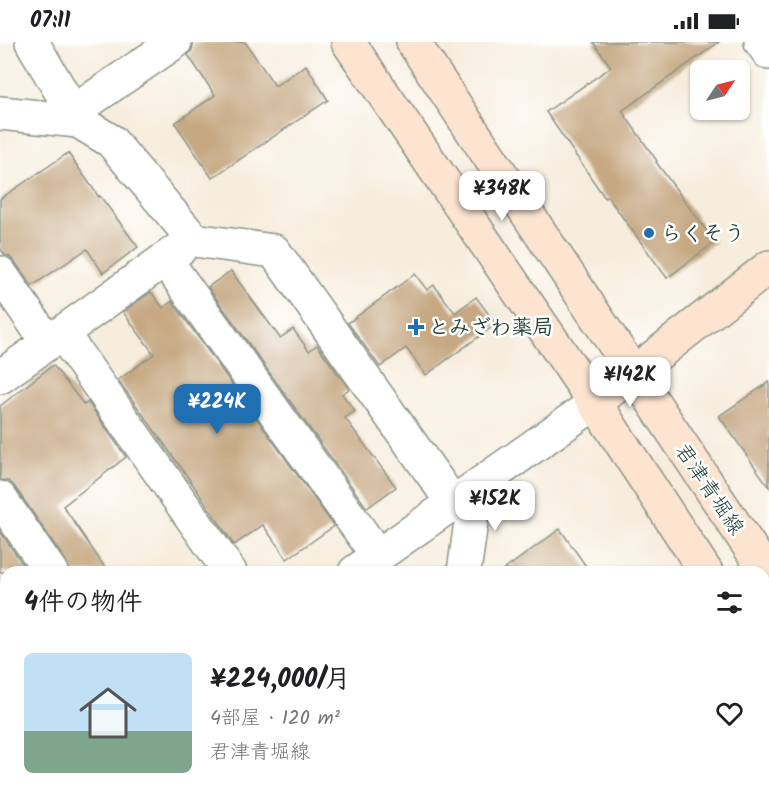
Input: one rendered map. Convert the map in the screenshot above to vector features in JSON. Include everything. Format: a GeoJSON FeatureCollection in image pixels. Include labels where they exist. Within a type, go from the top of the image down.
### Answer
{"type":"FeatureCollection","features":[{"type":"Feature","properties":{"kind":"main road"},"geometry":{"type":"LineString","coordinates":[[348,42],[595,403],[702,566]]}},
{"type":"Feature","properties":{"kind":"main road","name":"君津青堀線"},"geometry":{"type":"LineString","coordinates":[[413,42],[762,566]]}},
{"type":"Feature","properties":{"kind":"main road"},"geometry":{"type":"LineString","coordinates":[[595,403],[769,267]]}},
{"type":"Feature","properties":{"kind":"street"},"geometry":{"type":"LineString","coordinates":[[32,42],[76,117],[111,141],[194,240]]}},
{"type":"Feature","properties":{"kind":"street"},"geometry":{"type":"LineString","coordinates":[[0,113],[76,117],[175,42]]}},
{"type":"Feature","properties":{"kind":"street"},"geometry":{"type":"LineString","coordinates":[[761,42],[769,53]]}},
{"type":"Feature","properties":{"kind":"street"},"geometry":{"type":"LineString","coordinates":[[0,377],[194,240],[274,251],[465,495],[464,566]]}},
{"type":"Feature","properties":{"kind":"street"},"geometry":{"type":"LineString","coordinates":[[165,259],[367,564],[595,403]]}},
{"type":"Feature","properties":{"kind":"street"},"geometry":{"type":"LineString","coordinates":[[0,273],[55,338],[226,566]]}},
{"type":"Feature","properties":{"kind":"street"},"geometry":{"type":"LineString","coordinates":[[0,498],[47,566]]}},
{"type":"Feature","properties":{"kind":"building"},"geometry":{"type":"Polygon","coordinates":[[[194,42],[245,42],[275,86],[306,65],[328,100],[212,178],[175,123],[215,95],[188,55],[194,42]]]}},
{"type":"Feature","properties":{"kind":"building"},"geometry":{"type":"Polygon","coordinates":[[[593,42],[719,42],[694,60],[690,60],[690,63],[622,111],[715,242],[667,278],[607,196],[605,198],[546,112],[611,67],[593,42]]]}},
{"type":"Feature","properties":{"kind":"building"},"geometry":{"type":"Polygon","coordinates":[[[68,153],[138,247],[103,273],[87,249],[32,286],[15,262],[0,248],[0,199],[68,153]]]}},
{"type":"Feature","properties":{"kind":"building"},"geometry":{"type":"Polygon","coordinates":[[[231,271],[280,338],[293,329],[309,351],[317,345],[349,389],[342,394],[355,411],[345,418],[396,487],[367,508],[208,287],[231,271]]]}},
{"type":"Feature","properties":{"kind":"building"},"geometry":{"type":"Polygon","coordinates":[[[415,274],[427,290],[434,285],[455,313],[476,297],[496,324],[426,375],[406,348],[380,367],[348,323],[415,274]]]}},
{"type":"Feature","properties":{"kind":"building"},"geometry":{"type":"Polygon","coordinates":[[[151,292],[163,308],[172,301],[334,526],[287,559],[263,525],[234,545],[118,380],[154,354],[123,312],[151,292]]]}},
{"type":"Feature","properties":{"kind":"building"},"geometry":{"type":"Polygon","coordinates":[[[53,365],[84,405],[88,402],[126,457],[63,506],[104,566],[68,566],[15,487],[9,481],[0,480],[0,406],[53,365]]]}},
{"type":"Feature","properties":{"kind":"building"},"geometry":{"type":"Polygon","coordinates":[[[769,382],[769,487],[719,416],[769,382]]]}},
{"type":"Feature","properties":{"kind":"building"},"geometry":{"type":"Polygon","coordinates":[[[560,529],[586,566],[509,566],[560,529]]]}},
{"type":"Feature","properties":{"kind":"building"},"geometry":{"type":"Polygon","coordinates":[[[0,531],[24,566],[0,566],[0,531]]]}},
{"type":"Feature","properties":{"kind":"place","name":"らくそう"},"geometry":{"type":"Point","coordinates":[649,233]}},
{"type":"Feature","properties":{"kind":"place","name":"とみざわ薬局"},"geometry":{"type":"Point","coordinates":[416,327]}}]}
